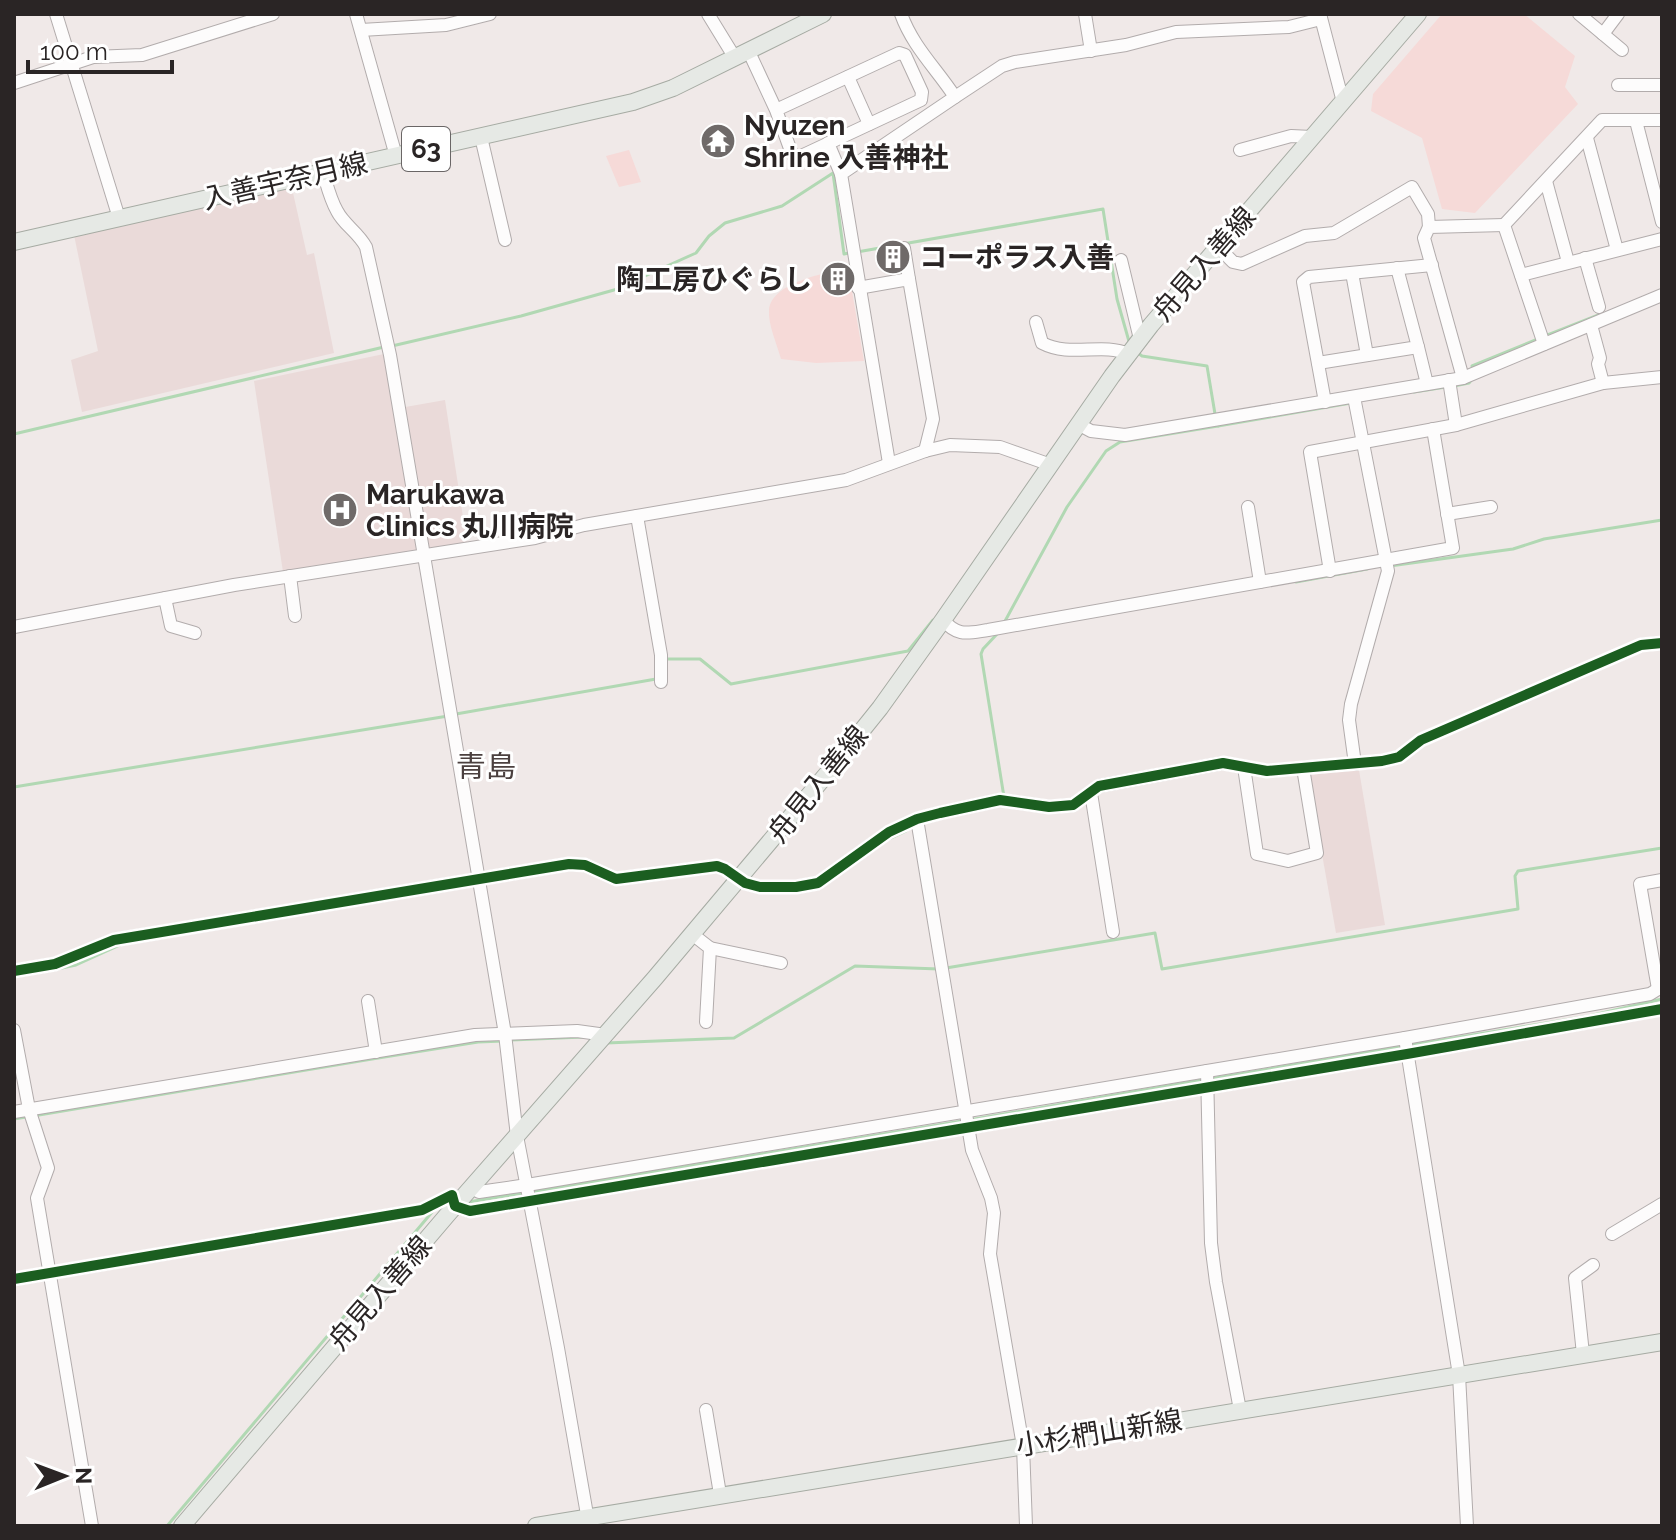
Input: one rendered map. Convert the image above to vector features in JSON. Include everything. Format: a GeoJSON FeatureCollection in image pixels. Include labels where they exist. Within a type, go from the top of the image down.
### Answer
{"type":"FeatureCollection","features":[{"type":"Feature","properties":{"kind":"main road","name":"舟見入善線"},"geometry":{"type":"LineString","coordinates":[[182,1526],[455,1206],[606,1035],[880,708],[1140,339],[1418,14]]}},
{"type":"Feature","properties":{"kind":"main road","name":"入善宇奈月線"},"geometry":{"type":"LineString","coordinates":[[14,242],[633,102],[673,88],[815,16]]}},
{"type":"Feature","properties":{"kind":"main road","name":"小杉椚山新線"},"geometry":{"type":"LineString","coordinates":[[536,1526],[588,1521],[720,1494],[1662,1342]]}},
{"type":"Feature","properties":{"kind":"street"},"geometry":{"type":"LineString","coordinates":[[56,14],[119,218]]}},
{"type":"Feature","properties":{"kind":"street"},"geometry":{"type":"LineString","coordinates":[[14,83],[93,57],[142,55],[273,14]]}},
{"type":"Feature","properties":{"kind":"street"},"geometry":{"type":"LineString","coordinates":[[356,14],[396,156]]}},
{"type":"Feature","properties":{"kind":"street"},"geometry":{"type":"LineString","coordinates":[[361,30],[446,25],[490,14]]}},
{"type":"Feature","properties":{"kind":"street"},"geometry":{"type":"LineString","coordinates":[[708,14],[742,55],[776,110],[792,154],[799,157],[921,100],[922,92],[905,55],[899,53],[776,110]]}},
{"type":"Feature","properties":{"kind":"street"},"geometry":{"type":"LineString","coordinates":[[901,14],[915,45],[943,77],[955,97]]}},
{"type":"Feature","properties":{"kind":"street"},"geometry":{"type":"LineString","coordinates":[[1085,14],[1091,51]]}},
{"type":"Feature","properties":{"kind":"street"},"geometry":{"type":"LineString","coordinates":[[1579,14],[1622,50]]}},
{"type":"Feature","properties":{"kind":"street"},"geometry":{"type":"LineString","coordinates":[[1603,34],[1618,14]]}},
{"type":"Feature","properties":{"kind":"street"},"geometry":{"type":"LineString","coordinates":[[841,174],[1002,66],[1176,32],[1289,27],[1321,17],[1343,102]]}},
{"type":"Feature","properties":{"kind":"street"},"geometry":{"type":"LineString","coordinates":[[848,77],[869,124]]}},
{"type":"Feature","properties":{"kind":"street"},"geometry":{"type":"LineString","coordinates":[[1618,85],[1662,85]]}},
{"type":"Feature","properties":{"kind":"street"},"geometry":{"type":"LineString","coordinates":[[1429,227],[1504,225],[1602,120],[1662,120]]}},
{"type":"Feature","properties":{"kind":"street"},"geometry":{"type":"LineString","coordinates":[[1636,121],[1662,222]]}},
{"type":"Feature","properties":{"kind":"street"},"geometry":{"type":"LineString","coordinates":[[1240,150],[1291,136],[1312,137]]}},
{"type":"Feature","properties":{"kind":"street"},"geometry":{"type":"LineString","coordinates":[[481,137],[505,240]]}},
{"type":"Feature","properties":{"kind":"street"},"geometry":{"type":"LineString","coordinates":[[1587,138],[1617,250]]}},
{"type":"Feature","properties":{"kind":"street"},"geometry":{"type":"LineString","coordinates":[[828,143],[841,174],[889,463]]}},
{"type":"Feature","properties":{"kind":"street"},"geometry":{"type":"LineString","coordinates":[[323,172],[336,210],[366,247],[390,355],[505,1034],[517,1136],[588,1521]]}},
{"type":"Feature","properties":{"kind":"street"},"geometry":{"type":"LineString","coordinates":[[1546,181],[1568,262]]}},
{"type":"Feature","properties":{"kind":"street"},"geometry":{"type":"LineString","coordinates":[[1218,247],[1233,262],[1242,264],[1305,236],[1334,233],[1412,187],[1428,214],[1429,227],[1424,238],[1463,378]]}},
{"type":"Feature","properties":{"kind":"street"},"geometry":{"type":"LineString","coordinates":[[1504,225],[1544,344]]}},
{"type":"Feature","properties":{"kind":"street"},"geometry":{"type":"LineString","coordinates":[[1521,275],[1662,239]]}},
{"type":"Feature","properties":{"kind":"street"},"geometry":{"type":"LineString","coordinates":[[904,248],[933,419],[925,451]]}},
{"type":"Feature","properties":{"kind":"street"},"geometry":{"type":"LineString","coordinates":[[1585,258],[1599,307]]}},
{"type":"Feature","properties":{"kind":"street"},"geometry":{"type":"LineString","coordinates":[[1121,260],[1140,339]]}},
{"type":"Feature","properties":{"kind":"street"},"geometry":{"type":"LineString","coordinates":[[1325,402],[1303,282],[1309,277],[1432,265]]}},
{"type":"Feature","properties":{"kind":"street"},"geometry":{"type":"LineString","coordinates":[[1397,268],[1427,384]]}},
{"type":"Feature","properties":{"kind":"street"},"geometry":{"type":"LineString","coordinates":[[1352,273],[1367,355]]}},
{"type":"Feature","properties":{"kind":"street"},"geometry":{"type":"LineString","coordinates":[[858,288],[909,279]]}},
{"type":"Feature","properties":{"kind":"street"},"geometry":{"type":"LineString","coordinates":[[1078,424],[1091,431],[1125,435],[1463,378],[1662,295]]}},
{"type":"Feature","properties":{"kind":"street"},"geometry":{"type":"LineString","coordinates":[[1036,322],[1042,343],[1057,351],[1118,350],[1129,354]]}},
{"type":"Feature","properties":{"kind":"street"},"geometry":{"type":"LineString","coordinates":[[1591,325],[1603,383]]}},
{"type":"Feature","properties":{"kind":"street"},"geometry":{"type":"LineString","coordinates":[[1318,363],[1418,347]]}},
{"type":"Feature","properties":{"kind":"street"},"geometry":{"type":"LineString","coordinates":[[1330,571],[1310,452],[1456,425],[1603,383],[1662,377]]}},
{"type":"Feature","properties":{"kind":"street"},"geometry":{"type":"LineString","coordinates":[[1449,380],[1456,425]]}},
{"type":"Feature","properties":{"kind":"street"},"geometry":{"type":"LineString","coordinates":[[1354,397],[1388,571],[1351,704],[1349,720],[1355,764]]}},
{"type":"Feature","properties":{"kind":"street"},"geometry":{"type":"LineString","coordinates":[[943,620],[952,630],[963,633],[1453,548],[1433,429]]}},
{"type":"Feature","properties":{"kind":"street"},"geometry":{"type":"LineString","coordinates":[[14,627],[290,576],[535,538],[584,525],[846,480],[950,445],[1000,447],[1051,465]]}},
{"type":"Feature","properties":{"kind":"street"},"geometry":{"type":"LineString","coordinates":[[1248,507],[1260,582]]}},
{"type":"Feature","properties":{"kind":"street"},"geometry":{"type":"LineString","coordinates":[[1447,514],[1491,507]]}},
{"type":"Feature","properties":{"kind":"street"},"geometry":{"type":"LineString","coordinates":[[637,516],[661,655],[661,682]]}},
{"type":"Feature","properties":{"kind":"street"},"geometry":{"type":"LineString","coordinates":[[290,576],[295,616]]}},
{"type":"Feature","properties":{"kind":"street"},"geometry":{"type":"LineString","coordinates":[[165,598],[171,626],[195,633]]}},
{"type":"Feature","properties":{"kind":"street"},"geometry":{"type":"LineString","coordinates":[[14,971],[55,964],[114,940],[569,864],[585,865],[616,879],[717,866],[745,883],[760,887],[796,887],[818,883],[878,839],[917,819],[1000,800],[1049,807],[1073,805],[1099,786],[1223,763],[1267,771],[1399,757],[1421,740],[1641,645],[1662,643]]}},
{"type":"Feature","properties":{"kind":"street"},"geometry":{"type":"LineString","coordinates":[[1244,767],[1257,854],[1288,861],[1317,853],[1303,768]]}},
{"type":"Feature","properties":{"kind":"street"},"geometry":{"type":"LineString","coordinates":[[1091,793],[1113,932]]}},
{"type":"Feature","properties":{"kind":"street"},"geometry":{"type":"LineString","coordinates":[[917,819],[972,1150],[994,1213],[990,1254],[1023,1446],[1026,1526]]}},
{"type":"Feature","properties":{"kind":"street"},"geometry":{"type":"LineString","coordinates":[[14,1279],[422,1210],[452,1195],[455,1206],[470,1211],[528,1193],[1650,994],[1660,989],[1640,884],[1662,880]]}},
{"type":"Feature","properties":{"kind":"street"},"geometry":{"type":"LineString","coordinates":[[692,934],[710,948],[781,963]]}},
{"type":"Feature","properties":{"kind":"street"},"geometry":{"type":"LineString","coordinates":[[706,1022],[710,948]]}},
{"type":"Feature","properties":{"kind":"street"},"geometry":{"type":"LineString","coordinates":[[368,1001],[376,1052]]}},
{"type":"Feature","properties":{"kind":"street"},"geometry":{"type":"LineString","coordinates":[[471,1188],[479,1192],[528,1193],[968,1128],[1662,1009]]}},
{"type":"Feature","properties":{"kind":"street"},"geometry":{"type":"LineString","coordinates":[[14,1030],[29,1109],[48,1168],[37,1198],[92,1526]]}},
{"type":"Feature","properties":{"kind":"street"},"geometry":{"type":"LineString","coordinates":[[14,1112],[475,1035],[577,1031],[606,1035]]}},
{"type":"Feature","properties":{"kind":"street"},"geometry":{"type":"LineString","coordinates":[[1405,1038],[1459,1375],[1467,1526]]}},
{"type":"Feature","properties":{"kind":"street"},"geometry":{"type":"LineString","coordinates":[[1207,1071],[1211,1243],[1240,1410]]}},
{"type":"Feature","properties":{"kind":"street"},"geometry":{"type":"LineString","coordinates":[[1612,1234],[1662,1204]]}},
{"type":"Feature","properties":{"kind":"street"},"geometry":{"type":"LineString","coordinates":[[1583,1354],[1575,1278],[1593,1265]]}},
{"type":"Feature","properties":{"kind":"street"},"geometry":{"type":"LineString","coordinates":[[706,1410],[720,1494]]}},
{"type":"Feature","properties":{"kind":"shaded area"},"geometry":{"type":"Polygon","coordinates":[[[1442,14],[1524,14],[1575,56],[1565,87],[1578,104],[1475,213],[1442,209],[1422,138],[1371,111],[1373,94],[1442,14]]]}},
{"type":"Feature","properties":{"kind":"shaded area"},"geometry":{"type":"Polygon","coordinates":[[[629,150],[641,182],[619,187],[606,156],[629,150]]]}},
{"type":"Feature","properties":{"kind":"shaded area"},"geometry":{"type":"Polygon","coordinates":[[[291,184],[307,255],[314,253],[334,353],[82,412],[71,360],[98,351],[74,235],[291,184]]]}},
{"type":"Feature","properties":{"kind":"shaded area"},"geometry":{"type":"Polygon","coordinates":[[[848,268],[864,361],[816,363],[781,359],[770,322],[772,300],[801,280],[848,268]]]}},
{"type":"Feature","properties":{"kind":"shaded area"},"geometry":{"type":"Polygon","coordinates":[[[384,354],[394,409],[445,400],[467,543],[283,572],[254,381],[384,354]]]}},
{"type":"Feature","properties":{"kind":"shaded area"},"geometry":{"type":"Polygon","coordinates":[[[1359,770],[1385,925],[1336,933],[1308,775],[1359,770]]]}},
{"type":"Feature","properties":{"kind":"waterway"},"geometry":{"type":"LineString","coordinates":[[392,346],[521,316],[614,290],[696,253],[709,236],[725,223],[782,206],[833,173],[844,254],[849,253]]}},
{"type":"Feature","properties":{"kind":"waterway"},"geometry":{"type":"LineString","coordinates":[[857,252],[1103,209],[1117,299],[1130,345]]}},
{"type":"Feature","properties":{"kind":"waterway"},"geometry":{"type":"LineString","coordinates":[[1545,336],[1601,314]]}},
{"type":"Feature","properties":{"kind":"waterway"},"geometry":{"type":"LineString","coordinates":[[1473,371],[1472,366],[1538,339]]}},
{"type":"Feature","properties":{"kind":"waterway"},"geometry":{"type":"LineString","coordinates":[[14,434],[384,347]]}},
{"type":"Feature","properties":{"kind":"waterway"},"geometry":{"type":"LineString","coordinates":[[1138,353],[1207,366],[1215,414]]}},
{"type":"Feature","properties":{"kind":"waterway"},"geometry":{"type":"LineString","coordinates":[[1454,386],[1469,383],[1472,379]]}},
{"type":"Feature","properties":{"kind":"waterway"},"geometry":{"type":"LineString","coordinates":[[1414,392],[1446,387]]}},
{"type":"Feature","properties":{"kind":"waterway"},"geometry":{"type":"LineString","coordinates":[[1217,422],[1218,426],[1351,403]]}},
{"type":"Feature","properties":{"kind":"waterway"},"geometry":{"type":"LineString","coordinates":[[1004,623],[1067,507],[1106,451],[1120,442],[1218,426]]}},
{"type":"Feature","properties":{"kind":"waterway"},"geometry":{"type":"LineString","coordinates":[[1390,566],[1513,549],[1544,539],[1662,520]]}},
{"type":"Feature","properties":{"kind":"waterway"},"geometry":{"type":"LineString","coordinates":[[1296,582],[1367,569]]}},
{"type":"Feature","properties":{"kind":"waterway"},"geometry":{"type":"LineString","coordinates":[[663,659],[700,659],[731,684],[908,651],[933,620],[936,623]]}},
{"type":"Feature","properties":{"kind":"waterway"},"geometry":{"type":"LineString","coordinates":[[998,633],[981,654],[1004,797]]}},
{"type":"Feature","properties":{"kind":"waterway"},"geometry":{"type":"LineString","coordinates":[[456,714],[656,679]]}},
{"type":"Feature","properties":{"kind":"waterway"},"geometry":{"type":"LineString","coordinates":[[14,787],[448,716]]}},
{"type":"Feature","properties":{"kind":"waterway"},"geometry":{"type":"LineString","coordinates":[[887,840],[906,831]]}},
{"type":"Feature","properties":{"kind":"waterway"},"geometry":{"type":"LineString","coordinates":[[946,968],[1155,933],[1162,969],[1518,909],[1515,876],[1518,871],[1662,848]]}},
{"type":"Feature","properties":{"kind":"waterway"},"geometry":{"type":"LineString","coordinates":[[57,969],[76,965],[120,945]]}},
{"type":"Feature","properties":{"kind":"waterway"},"geometry":{"type":"LineString","coordinates":[[606,1043],[734,1038],[855,966],[939,969]]}},
{"type":"Feature","properties":{"kind":"waterway"},"geometry":{"type":"LineString","coordinates":[[1411,1045],[1589,1016],[1662,999]]}},
{"type":"Feature","properties":{"kind":"waterway"},"geometry":{"type":"LineString","coordinates":[[511,1040],[584,1037]]}},
{"type":"Feature","properties":{"kind":"waterway"},"geometry":{"type":"LineString","coordinates":[[33,1116],[478,1042],[504,1041]]}},
{"type":"Feature","properties":{"kind":"waterway"},"geometry":{"type":"LineString","coordinates":[[1210,1079],[1404,1046]]}},
{"type":"Feature","properties":{"kind":"waterway"},"geometry":{"type":"LineString","coordinates":[[969,1120],[1202,1080]]}},
{"type":"Feature","properties":{"kind":"waterway"},"geometry":{"type":"LineString","coordinates":[[14,1119],[26,1117]]}},
{"type":"Feature","properties":{"kind":"waterway"},"geometry":{"type":"LineString","coordinates":[[531,1192],[962,1121]]}},
{"type":"Feature","properties":{"kind":"waterway"},"geometry":{"type":"LineString","coordinates":[[468,1202],[524,1193]]}},
{"type":"Feature","properties":{"kind":"waterway"},"geometry":{"type":"LineString","coordinates":[[167,1526],[433,1211]]}},
{"type":"Feature","properties":{"kind":"cycle path"},"geometry":{"type":"LineString","coordinates":[[14,971],[55,964],[114,940],[569,864],[585,865],[616,879],[717,866],[745,883],[760,887],[796,887],[818,883],[889,832],[917,819],[940,813],[1000,800],[1049,807],[1073,805],[1099,786],[1223,763],[1267,771],[1399,757],[1421,740],[1641,645],[1662,643]]}},
{"type":"Feature","properties":{"kind":"cycle path"},"geometry":{"type":"LineString","coordinates":[[14,1279],[422,1210],[452,1195],[455,1206],[470,1211],[1662,1009]]}},
{"type":"Feature","properties":{"kind":"place","name":"Nyuzen Shrine 入善神社"},"geometry":{"type":"Point","coordinates":[718,141]}},
{"type":"Feature","properties":{"kind":"place","name":"コーポラス入善"},"geometry":{"type":"Point","coordinates":[893,257]}},
{"type":"Feature","properties":{"kind":"place","name":"陶工房ひぐらし"},"geometry":{"type":"Point","coordinates":[838,279]}},
{"type":"Feature","properties":{"kind":"place","name":"Marukawa Clinics 丸川病院"},"geometry":{"type":"Point","coordinates":[340,510]}},
{"type":"Feature","properties":{"kind":"district","name":"青島"},"geometry":{"type":"Point","coordinates":[486,766]}}]}
